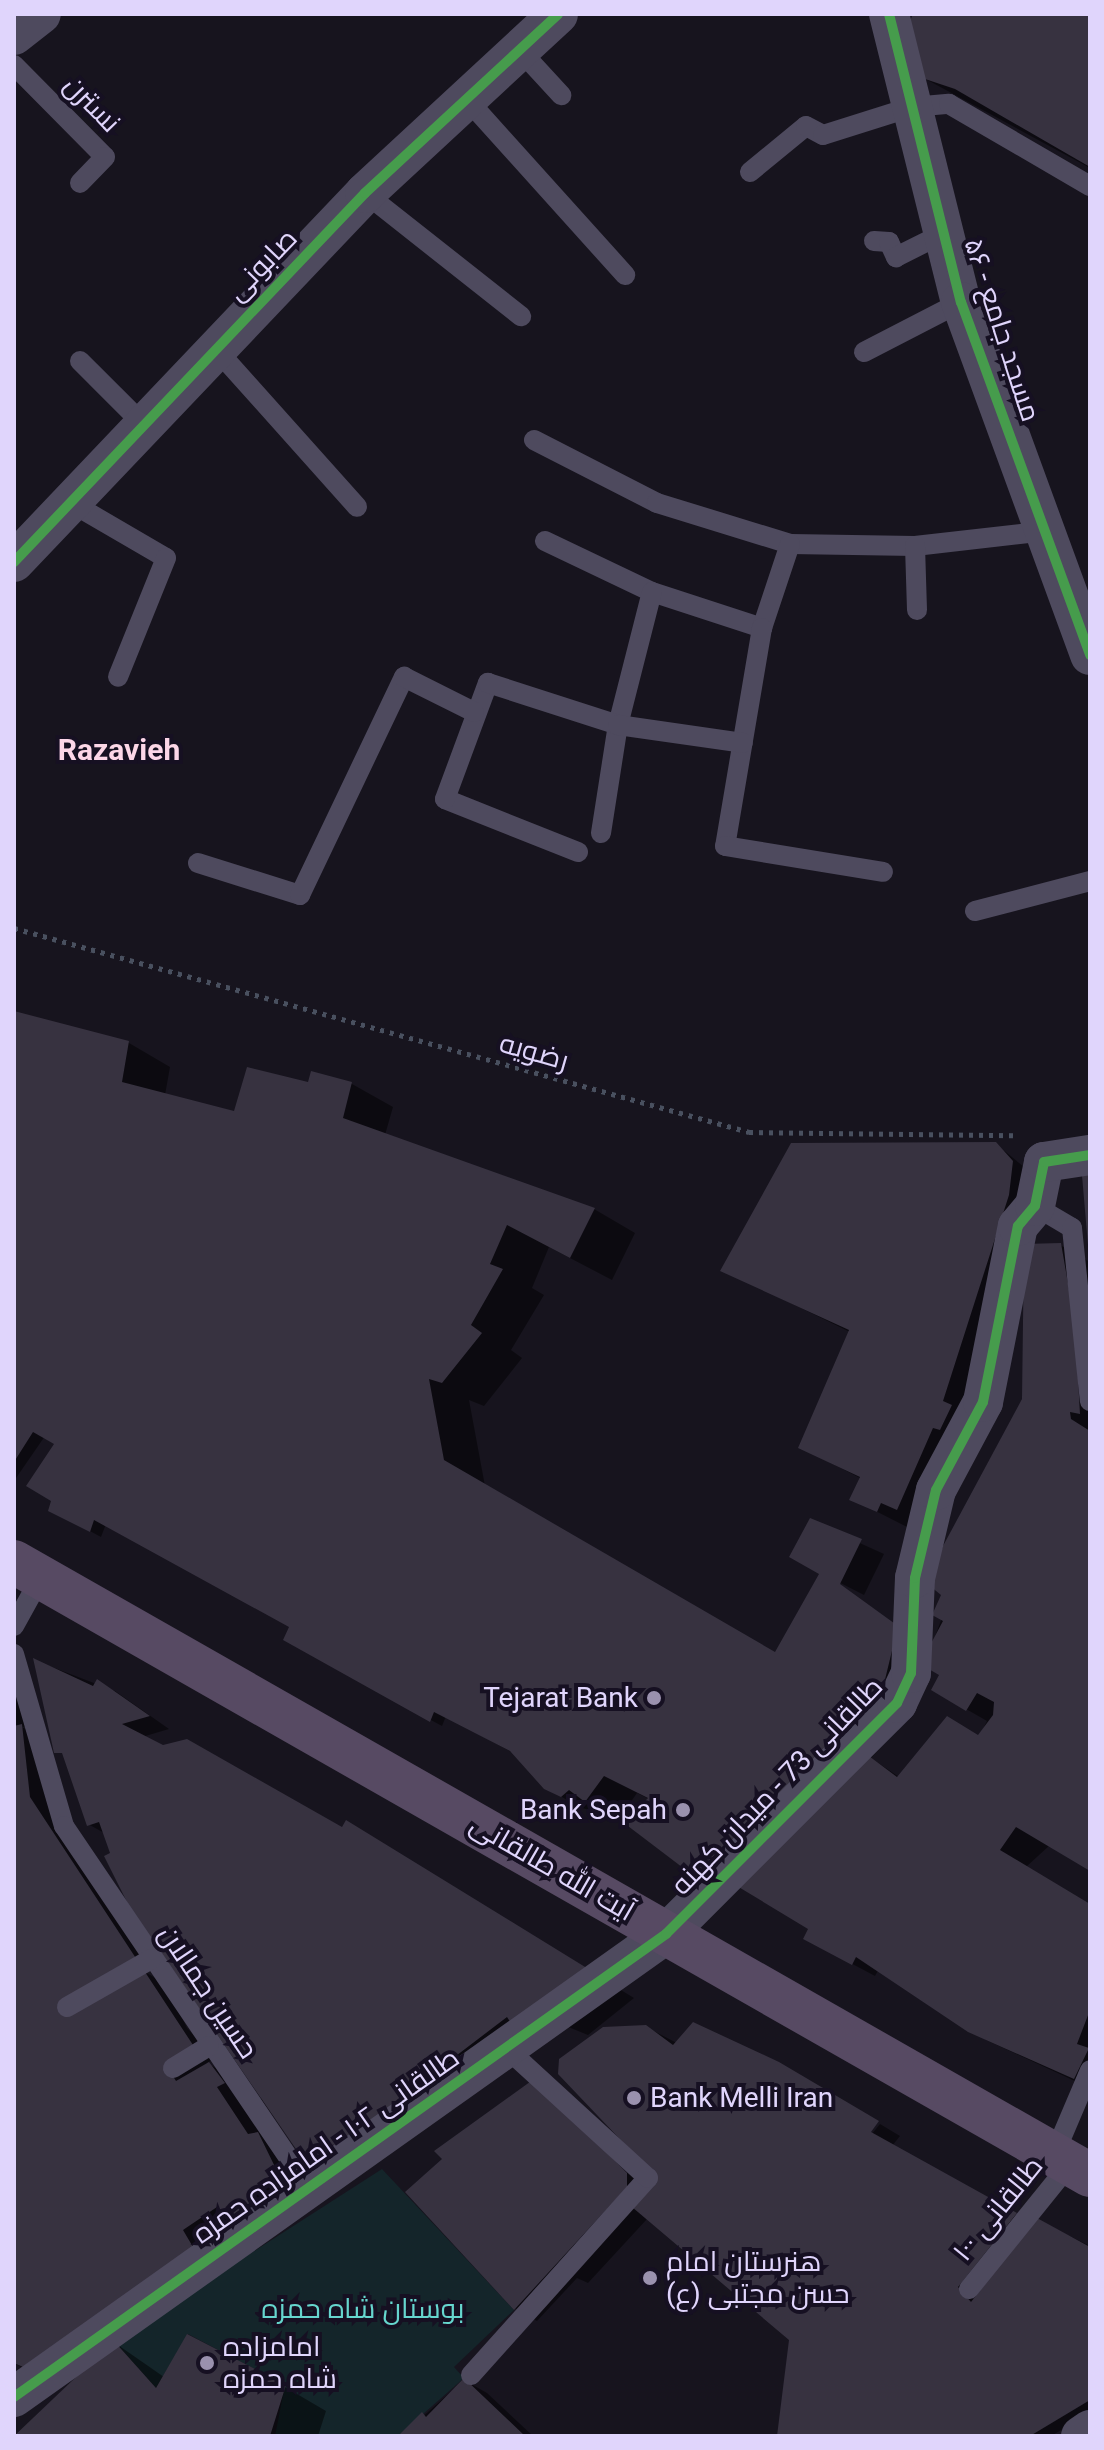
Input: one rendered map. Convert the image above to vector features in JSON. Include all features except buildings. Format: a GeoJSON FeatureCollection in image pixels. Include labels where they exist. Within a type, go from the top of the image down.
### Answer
{"type":"FeatureCollection","features":[{"type":"Feature","properties":{"kind":"main road","name":"آیت الله طالقانی"},"geometry":{"type":"LineString","coordinates":[[27,1569],[1071,2165]]}},
{"type":"Feature","properties":{"kind":"street"},"geometry":{"type":"LineString","coordinates":[[14,35],[41,14]]}},
{"type":"Feature","properties":{"kind":"street","name":"صابونی"},"geometry":{"type":"LineString","coordinates":[[14,562],[75,505],[147,428],[215,348],[365,193],[516,46],[558,14]]}},
{"type":"Feature","properties":{"kind":"street","name":"۵۶ - مسجد جامع"},"geometry":{"type":"LineString","coordinates":[[889,14],[961,302],[1090,655]]}},
{"type":"Feature","properties":{"kind":"street"},"geometry":{"type":"LineString","coordinates":[[1044,1162],[1090,1155]]}},
{"type":"Feature","properties":{"kind":"street","name":"طالقانی 73 - میدان کهنه"},"geometry":{"type":"LineString","coordinates":[[666,1934],[897,1703],[911,1673],[915,1578],[936,1490],[983,1402],[1018,1226],[1035,1206],[1044,1162]]}},
{"type":"Feature","properties":{"kind":"street","name":"طالقانی ۱۰۲ - امامزاده حمزه"},"geometry":{"type":"LineString","coordinates":[[14,2397],[666,1934]]}},
{"type":"Feature","properties":{"kind":"street"},"geometry":{"type":"LineString","coordinates":[[1081,2436],[1090,2430]]}},
{"type":"Feature","properties":{"kind":"lane"},"geometry":{"type":"LineString","coordinates":[[516,46],[561,95]]}},
{"type":"Feature","properties":{"kind":"lane","name":"نسترن"},"geometry":{"type":"LineString","coordinates":[[14,65],[105,157],[80,183]]}},
{"type":"Feature","properties":{"kind":"lane"},"geometry":{"type":"LineString","coordinates":[[464,96],[625,275]]}},
{"type":"Feature","properties":{"kind":"lane"},"geometry":{"type":"LineString","coordinates":[[750,172],[806,126],[823,135],[912,107],[949,104],[1090,186]]}},
{"type":"Feature","properties":{"kind":"lane"},"geometry":{"type":"LineString","coordinates":[[365,193],[521,316]]}},
{"type":"Feature","properties":{"kind":"lane"},"geometry":{"type":"LineString","coordinates":[[874,241],[889,242],[896,257],[944,233]]}},
{"type":"Feature","properties":{"kind":"lane"},"geometry":{"type":"LineString","coordinates":[[864,352],[961,302]]}},
{"type":"Feature","properties":{"kind":"lane"},"geometry":{"type":"LineString","coordinates":[[215,348],[357,507]]}},
{"type":"Feature","properties":{"kind":"lane"},"geometry":{"type":"LineString","coordinates":[[80,361],[147,428]]}},
{"type":"Feature","properties":{"kind":"lane"},"geometry":{"type":"LineString","coordinates":[[534,440],[657,503],[790,544],[915,546],[1046,531]]}},
{"type":"Feature","properties":{"kind":"lane"},"geometry":{"type":"LineString","coordinates":[[75,505],[166,558],[118,677]]}},
{"type":"Feature","properties":{"kind":"lane"},"geometry":{"type":"LineString","coordinates":[[545,541],[652,592],[762,628]]}},
{"type":"Feature","properties":{"kind":"lane"},"geometry":{"type":"LineString","coordinates":[[790,544],[762,628],[725,846],[883,872]]}},
{"type":"Feature","properties":{"kind":"lane"},"geometry":{"type":"LineString","coordinates":[[915,546],[917,610]]}},
{"type":"Feature","properties":{"kind":"lane"},"geometry":{"type":"LineString","coordinates":[[601,833],[618,725],[652,592]]}},
{"type":"Feature","properties":{"kind":"lane"},"geometry":{"type":"LineString","coordinates":[[198,863],[300,895],[404,677],[474,712]]}},
{"type":"Feature","properties":{"kind":"lane"},"geometry":{"type":"LineString","coordinates":[[578,852],[445,799],[474,712],[488,683],[618,725],[743,743]]}},
{"type":"Feature","properties":{"kind":"lane"},"geometry":{"type":"LineString","coordinates":[[975,911],[1090,881]]}},
{"type":"Feature","properties":{"kind":"lane"},"geometry":{"type":"LineString","coordinates":[[1035,1206],[1072,1228],[1090,1401]]}},
{"type":"Feature","properties":{"kind":"lane"},"geometry":{"type":"LineString","coordinates":[[14,1626],[27,1569]]}},
{"type":"Feature","properties":{"kind":"lane","name":"حسین جمالان"},"geometry":{"type":"LineString","coordinates":[[14,1654],[23,1718],[64,1826],[209,2046],[309,2188]]}},
{"type":"Feature","properties":{"kind":"lane"},"geometry":{"type":"LineString","coordinates":[[67,2007],[151,1959]]}},
{"type":"Feature","properties":{"kind":"lane"},"geometry":{"type":"LineString","coordinates":[[173,2068],[209,2046]]}},
{"type":"Feature","properties":{"kind":"lane"},"geometry":{"type":"LineString","coordinates":[[471,2375],[648,2178],[506,2048]]}},
{"type":"Feature","properties":{"kind":"lane","name":"طالقانی ۱۰۰"},"geometry":{"type":"LineString","coordinates":[[969,2289],[1071,2165],[1090,2070]]}},
{"type":"Feature","properties":{"kind":"green space","name":"بوستان شاه حمزه"},"geometry":{"type":"Polygon","coordinates":[[[382,2169],[514,2310],[454,2367],[464,2378],[398,2436],[275,2436],[285,2385],[188,2334],[156,2388],[114,2341],[382,2169]]]}},
{"type":"Feature","properties":{"kind":"cycle path"},"geometry":{"type":"LineString","coordinates":[[14,562],[365,193],[558,14]]}},
{"type":"Feature","properties":{"kind":"cycle path"},"geometry":{"type":"LineString","coordinates":[[889,14],[961,302],[1090,655]]}},
{"type":"Feature","properties":{"kind":"cycle path"},"geometry":{"type":"LineString","coordinates":[[14,2397],[666,1934],[897,1703],[911,1673],[915,1578],[936,1490],[983,1402],[1018,1226],[1035,1206],[1044,1162],[1090,1155]]}},
{"type":"Feature","properties":{"kind":"place","name":"Tejarat Bank"},"geometry":{"type":"Point","coordinates":[654,1698]}},
{"type":"Feature","properties":{"kind":"place","name":"Bank Sepah"},"geometry":{"type":"Point","coordinates":[683,1810]}},
{"type":"Feature","properties":{"kind":"place","name":"Bank Melli Iran"},"geometry":{"type":"Point","coordinates":[634,2098]}},
{"type":"Feature","properties":{"kind":"place","name":"هنرستان امام حسن مجتبی (ع)"},"geometry":{"type":"Point","coordinates":[650,2278]}},
{"type":"Feature","properties":{"kind":"place","name":"امامزاده شاه حمزه"},"geometry":{"type":"Point","coordinates":[207,2363]}},
{"type":"Feature","properties":{"kind":"district","name":"Razavieh"},"geometry":{"type":"Point","coordinates":[119,750]}}]}
